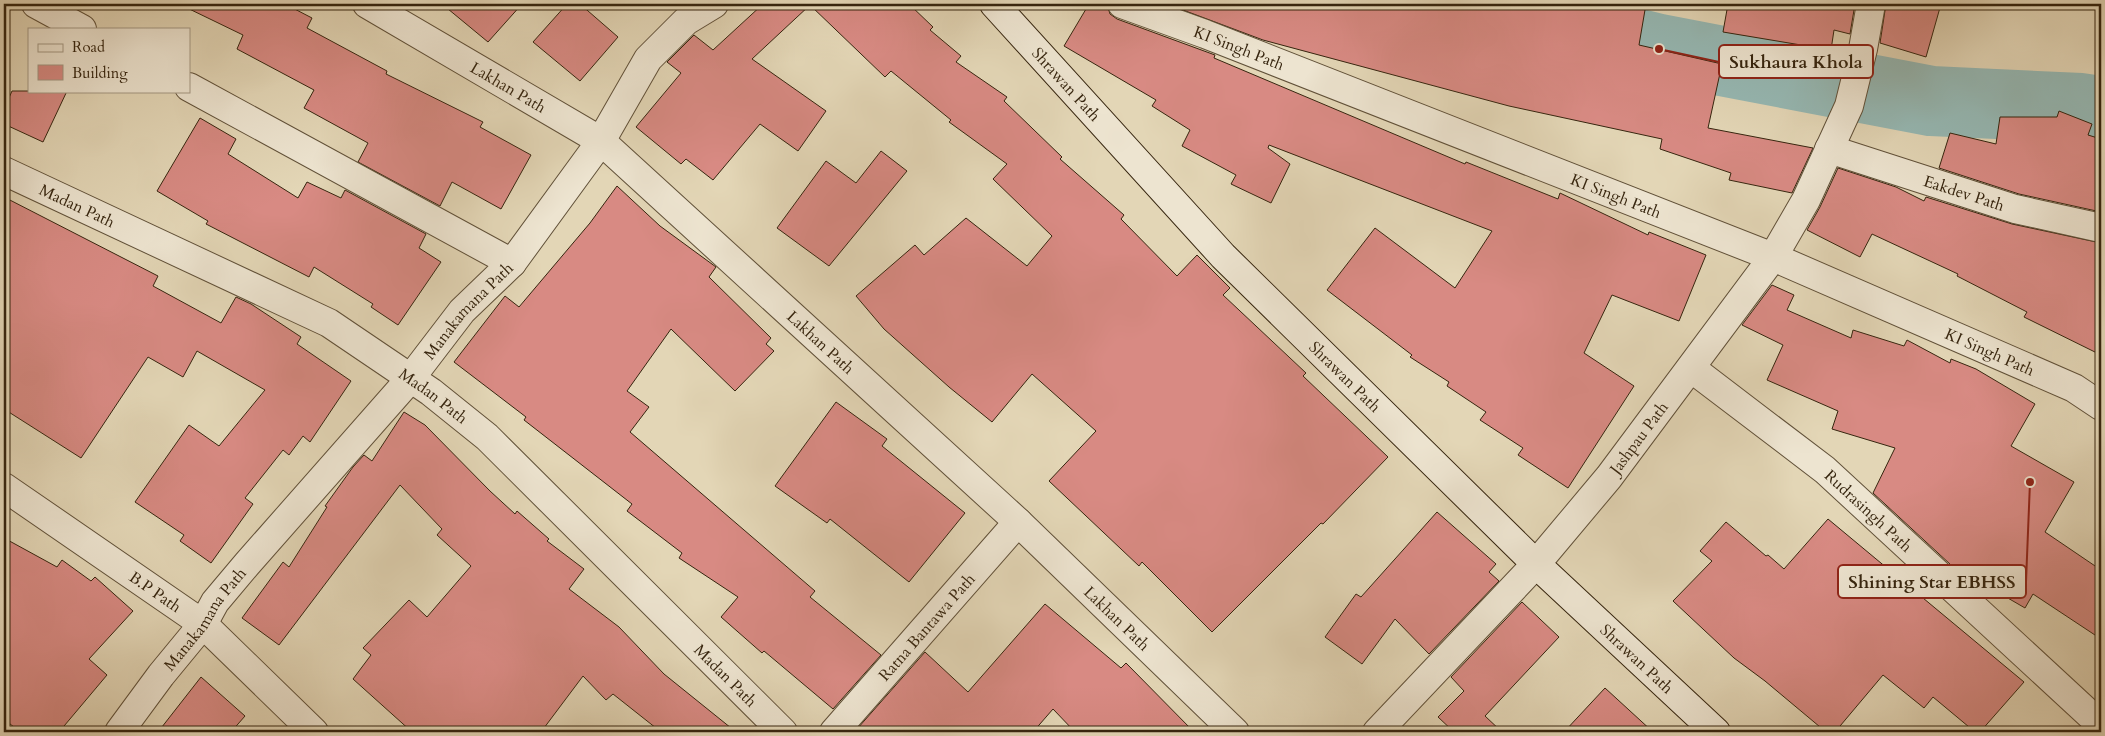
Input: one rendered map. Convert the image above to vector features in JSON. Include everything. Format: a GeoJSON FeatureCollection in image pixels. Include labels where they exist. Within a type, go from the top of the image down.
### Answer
{"type":"FeatureCollection","features":[{"type":"Feature","properties":{"kind":"street"},"geometry":{"type":"LineString","coordinates":[[36,4],[80,28]]}},
{"type":"Feature","properties":{"kind":"street","name":"Lakhan Path"},"geometry":{"type":"LineString","coordinates":[[367,4],[601,141],[1018,522],[1235,732]]}},
{"type":"Feature","properties":{"kind":"street","name":"Shrawan Path"},"geometry":{"type":"LineString","coordinates":[[994,4],[1223,256],[1536,564],[1716,732]]}},
{"type":"Feature","properties":{"kind":"street","name":"KI Singh Path"},"geometry":{"type":"LineString","coordinates":[[1122,4],[1223,41],[1773,257],[2074,388],[2101,406]]}},
{"type":"Feature","properties":{"kind":"street","name":"Jashpau Path"},"geometry":{"type":"LineString","coordinates":[[1376,732],[1536,564],[1609,477],[1773,257],[1806,200],[1849,106],[1863,50],[1871,4]]}},
{"type":"Feature","properties":{"kind":"street","name":"Manakamana Path"},"geometry":{"type":"LineString","coordinates":[[119,732],[161,675],[203,624],[215,602],[410,378],[462,311],[512,263],[601,141],[648,59],[686,21],[711,5]]}},
{"type":"Feature","properties":{"kind":"street"},"geometry":{"type":"LineString","coordinates":[[190,88],[512,263]]}},
{"type":"Feature","properties":{"kind":"street","name":"Eakdev Path"},"geometry":{"type":"LineString","coordinates":[[1829,149],[2015,210],[2101,228]]}},
{"type":"Feature","properties":{"kind":"street","name":"Madan Path"},"geometry":{"type":"LineString","coordinates":[[4,171],[329,323],[431,392],[487,437],[783,732]]}},
{"type":"Feature","properties":{"kind":"street","name":"Rudrasingh Path"},"geometry":{"type":"LineString","coordinates":[[1691,368],[1825,470],[2095,721]]}},
{"type":"Feature","properties":{"kind":"street","name":"B.P Path"},"geometry":{"type":"LineString","coordinates":[[4,487],[203,624],[314,732]]}},
{"type":"Feature","properties":{"kind":"street","name":"Ratna Bantawa Path"},"geometry":{"type":"LineString","coordinates":[[834,732],[1018,522]]}},
{"type":"Feature","properties":{"kind":"building"},"geometry":{"type":"Polygon","coordinates":[[[179,4],[285,4],[312,18],[307,28],[387,71],[386,74],[483,122],[480,127],[531,155],[501,209],[452,182],[440,206],[358,162],[368,143],[304,108],[314,90],[237,49],[243,35],[179,4]]]}},
{"type":"Feature","properties":{"kind":"building"},"geometry":{"type":"Polygon","coordinates":[[[442,4],[522,4],[488,42],[442,4]]]}},
{"type":"Feature","properties":{"kind":"building"},"geometry":{"type":"Polygon","coordinates":[[[567,4],[580,4],[618,37],[580,81],[533,42],[567,4]]]}},
{"type":"Feature","properties":{"kind":"building"},"geometry":{"type":"Polygon","coordinates":[[[763,4],[909,4],[933,27],[930,30],[961,56],[956,62],[1007,97],[1004,101],[1062,157],[1060,159],[1124,215],[1121,219],[1177,276],[1197,255],[1230,288],[1223,295],[1306,373],[1303,376],[1388,457],[1323,524],[1321,523],[1212,632],[1142,562],[1139,566],[1049,481],[1096,431],[1032,374],[992,422],[949,387],[884,329],[856,296],[915,245],[924,255],[966,218],[1027,266],[1052,236],[993,179],[1007,164],[949,122],[951,120],[891,71],[885,77],[810,5],[752,59],[826,111],[798,151],[760,124],[713,180],[686,159],[681,164],[636,127],[681,73],[667,62],[694,35],[713,50],[763,4]]]}},
{"type":"Feature","properties":{"kind":"building"},"geometry":{"type":"Polygon","coordinates":[[[1089,4],[1107,4],[1110,14],[1117,19],[1215,55],[1214,58],[1465,164],[1466,162],[1558,199],[1560,193],[1648,235],[1649,232],[1706,255],[1679,321],[1612,295],[1584,353],[1634,386],[1568,488],[1518,455],[1523,448],[1480,420],[1486,412],[1447,386],[1449,382],[1410,357],[1412,355],[1327,290],[1375,228],[1455,288],[1492,231],[1269,145],[1268,148],[1290,164],[1271,203],[1231,184],[1236,175],[1182,146],[1190,130],[1152,106],[1156,100],[1064,46],[1089,4]]]}},
{"type":"Feature","properties":{"kind":"building"},"geometry":{"type":"Polygon","coordinates":[[[1167,4],[1646,4],[1639,45],[1722,64],[1708,128],[1813,148],[1792,193],[1729,180],[1731,173],[1660,149],[1662,139],[1509,106],[1263,40],[1167,4]]]}},
{"type":"Feature","properties":{"kind":"building"},"geometry":{"type":"Polygon","coordinates":[[[1728,4],[1855,4],[1850,34],[1834,30],[1831,50],[1723,32],[1728,4]]]}},
{"type":"Feature","properties":{"kind":"building"},"geometry":{"type":"Polygon","coordinates":[[[1886,4],[1941,4],[1926,57],[1880,43],[1886,4]]]}},
{"type":"Feature","properties":{"kind":"building"},"geometry":{"type":"Polygon","coordinates":[[[12,91],[67,92],[43,142],[4,124],[4,109],[12,91]]]}},
{"type":"Feature","properties":{"kind":"building"},"geometry":{"type":"Polygon","coordinates":[[[2059,111],[2092,124],[2088,135],[2101,139],[2101,212],[2019,194],[1939,168],[1950,133],[1996,144],[2000,117],[2057,117],[2059,111]]]}},
{"type":"Feature","properties":{"kind":"building"},"geometry":{"type":"Polygon","coordinates":[[[200,118],[236,139],[228,154],[298,198],[307,182],[341,198],[345,190],[426,234],[419,248],[441,262],[398,325],[371,307],[373,304],[314,267],[309,277],[206,224],[208,221],[157,191],[200,118]]]}},
{"type":"Feature","properties":{"kind":"building"},"geometry":{"type":"Polygon","coordinates":[[[881,151],[907,171],[829,266],[777,228],[826,161],[856,183],[881,151]]]}},
{"type":"Feature","properties":{"kind":"building"},"geometry":{"type":"Polygon","coordinates":[[[1838,168],[1896,187],[1924,201],[1926,197],[2012,224],[2101,243],[2101,355],[2024,317],[2027,312],[1957,276],[1958,274],[1872,234],[1860,257],[1807,230],[1838,168]]]}},
{"type":"Feature","properties":{"kind":"building"},"geometry":{"type":"Polygon","coordinates":[[[617,186],[660,226],[716,267],[709,277],[771,338],[766,344],[774,351],[735,391],[671,329],[627,391],[649,407],[630,432],[815,591],[810,597],[881,655],[833,709],[764,651],[762,653],[721,617],[738,597],[679,558],[682,553],[627,511],[632,504],[524,420],[526,417],[454,362],[505,296],[519,307],[590,223],[617,186]]]}},
{"type":"Feature","properties":{"kind":"building"},"geometry":{"type":"Polygon","coordinates":[[[4,197],[158,276],[153,286],[221,323],[236,297],[251,304],[301,337],[297,344],[351,381],[310,442],[303,436],[289,455],[283,450],[245,498],[253,504],[211,563],[180,541],[184,535],[135,502],[189,425],[219,446],[265,390],[197,351],[183,377],[148,357],[81,458],[4,409],[4,197]]]}},
{"type":"Feature","properties":{"kind":"building"},"geometry":{"type":"Polygon","coordinates":[[[1772,285],[1794,295],[1787,310],[1851,338],[1853,330],[1904,346],[1907,340],[1950,363],[1951,359],[1976,369],[2035,404],[2011,446],[2074,482],[2045,532],[2101,570],[2101,639],[2033,594],[2025,608],[1951,565],[1873,493],[1895,448],[1832,429],[1838,411],[1767,380],[1783,345],[1742,325],[1772,285]]]}},
{"type":"Feature","properties":{"kind":"building"},"geometry":{"type":"Polygon","coordinates":[[[836,402],[887,439],[882,446],[965,513],[909,582],[830,519],[827,523],[775,486],[836,402]]]}},
{"type":"Feature","properties":{"kind":"building"},"geometry":{"type":"Polygon","coordinates":[[[404,412],[425,425],[515,514],[517,511],[549,539],[547,541],[584,569],[569,589],[619,627],[664,674],[736,732],[661,732],[613,694],[606,700],[583,676],[541,732],[412,732],[353,679],[371,655],[363,648],[409,600],[427,617],[471,566],[437,535],[442,529],[400,485],[279,645],[242,618],[283,562],[289,567],[327,507],[325,506],[353,467],[364,455],[372,461],[404,412]]]}},
{"type":"Feature","properties":{"kind":"building"},"geometry":{"type":"Polygon","coordinates":[[[1437,512],[1496,564],[1489,572],[1499,581],[1429,654],[1395,619],[1362,664],[1325,637],[1356,594],[1361,597],[1437,512]]]}},
{"type":"Feature","properties":{"kind":"building"},"geometry":{"type":"Polygon","coordinates":[[[1828,519],[2024,682],[1980,732],[1975,732],[1933,697],[1924,708],[1883,675],[1835,732],[1826,732],[1765,681],[1734,658],[1673,601],[1712,561],[1700,551],[1726,522],[1784,569],[1828,519]]]}},
{"type":"Feature","properties":{"kind":"building"},"geometry":{"type":"Polygon","coordinates":[[[4,538],[57,567],[62,560],[91,581],[95,577],[133,611],[89,659],[107,675],[59,732],[20,732],[4,719],[4,538]]]}},
{"type":"Feature","properties":{"kind":"building"},"geometry":{"type":"Polygon","coordinates":[[[1522,602],[1559,637],[1485,716],[1502,732],[1454,732],[1438,717],[1464,691],[1451,677],[1522,602]]]}},
{"type":"Feature","properties":{"kind":"building"},"geometry":{"type":"Polygon","coordinates":[[[1045,604],[1121,668],[1126,663],[1194,732],[1075,732],[1053,709],[1033,732],[861,732],[857,729],[925,652],[968,692],[1045,604]]]}},
{"type":"Feature","properties":{"kind":"building"},"geometry":{"type":"Polygon","coordinates":[[[201,677],[245,716],[231,732],[158,732],[201,677]]]}},
{"type":"Feature","properties":{"kind":"building"},"geometry":{"type":"Polygon","coordinates":[[[1605,688],[1653,732],[1564,732],[1605,688]]]}},
{"type":"Feature","properties":{"kind":"waterway"},"geometry":{"type":"LineString","coordinates":[[1477,4],[1659,49],[1931,101],[2081,108],[2101,111]]}},
{"type":"Feature","properties":{"kind":"place","name":"Sukhaura Khola"},"geometry":{"type":"Point","coordinates":[1659,49]}},
{"type":"Feature","properties":{"kind":"place","name":"Shining Star EBHSS"},"geometry":{"type":"Point","coordinates":[2030,482]}}]}
